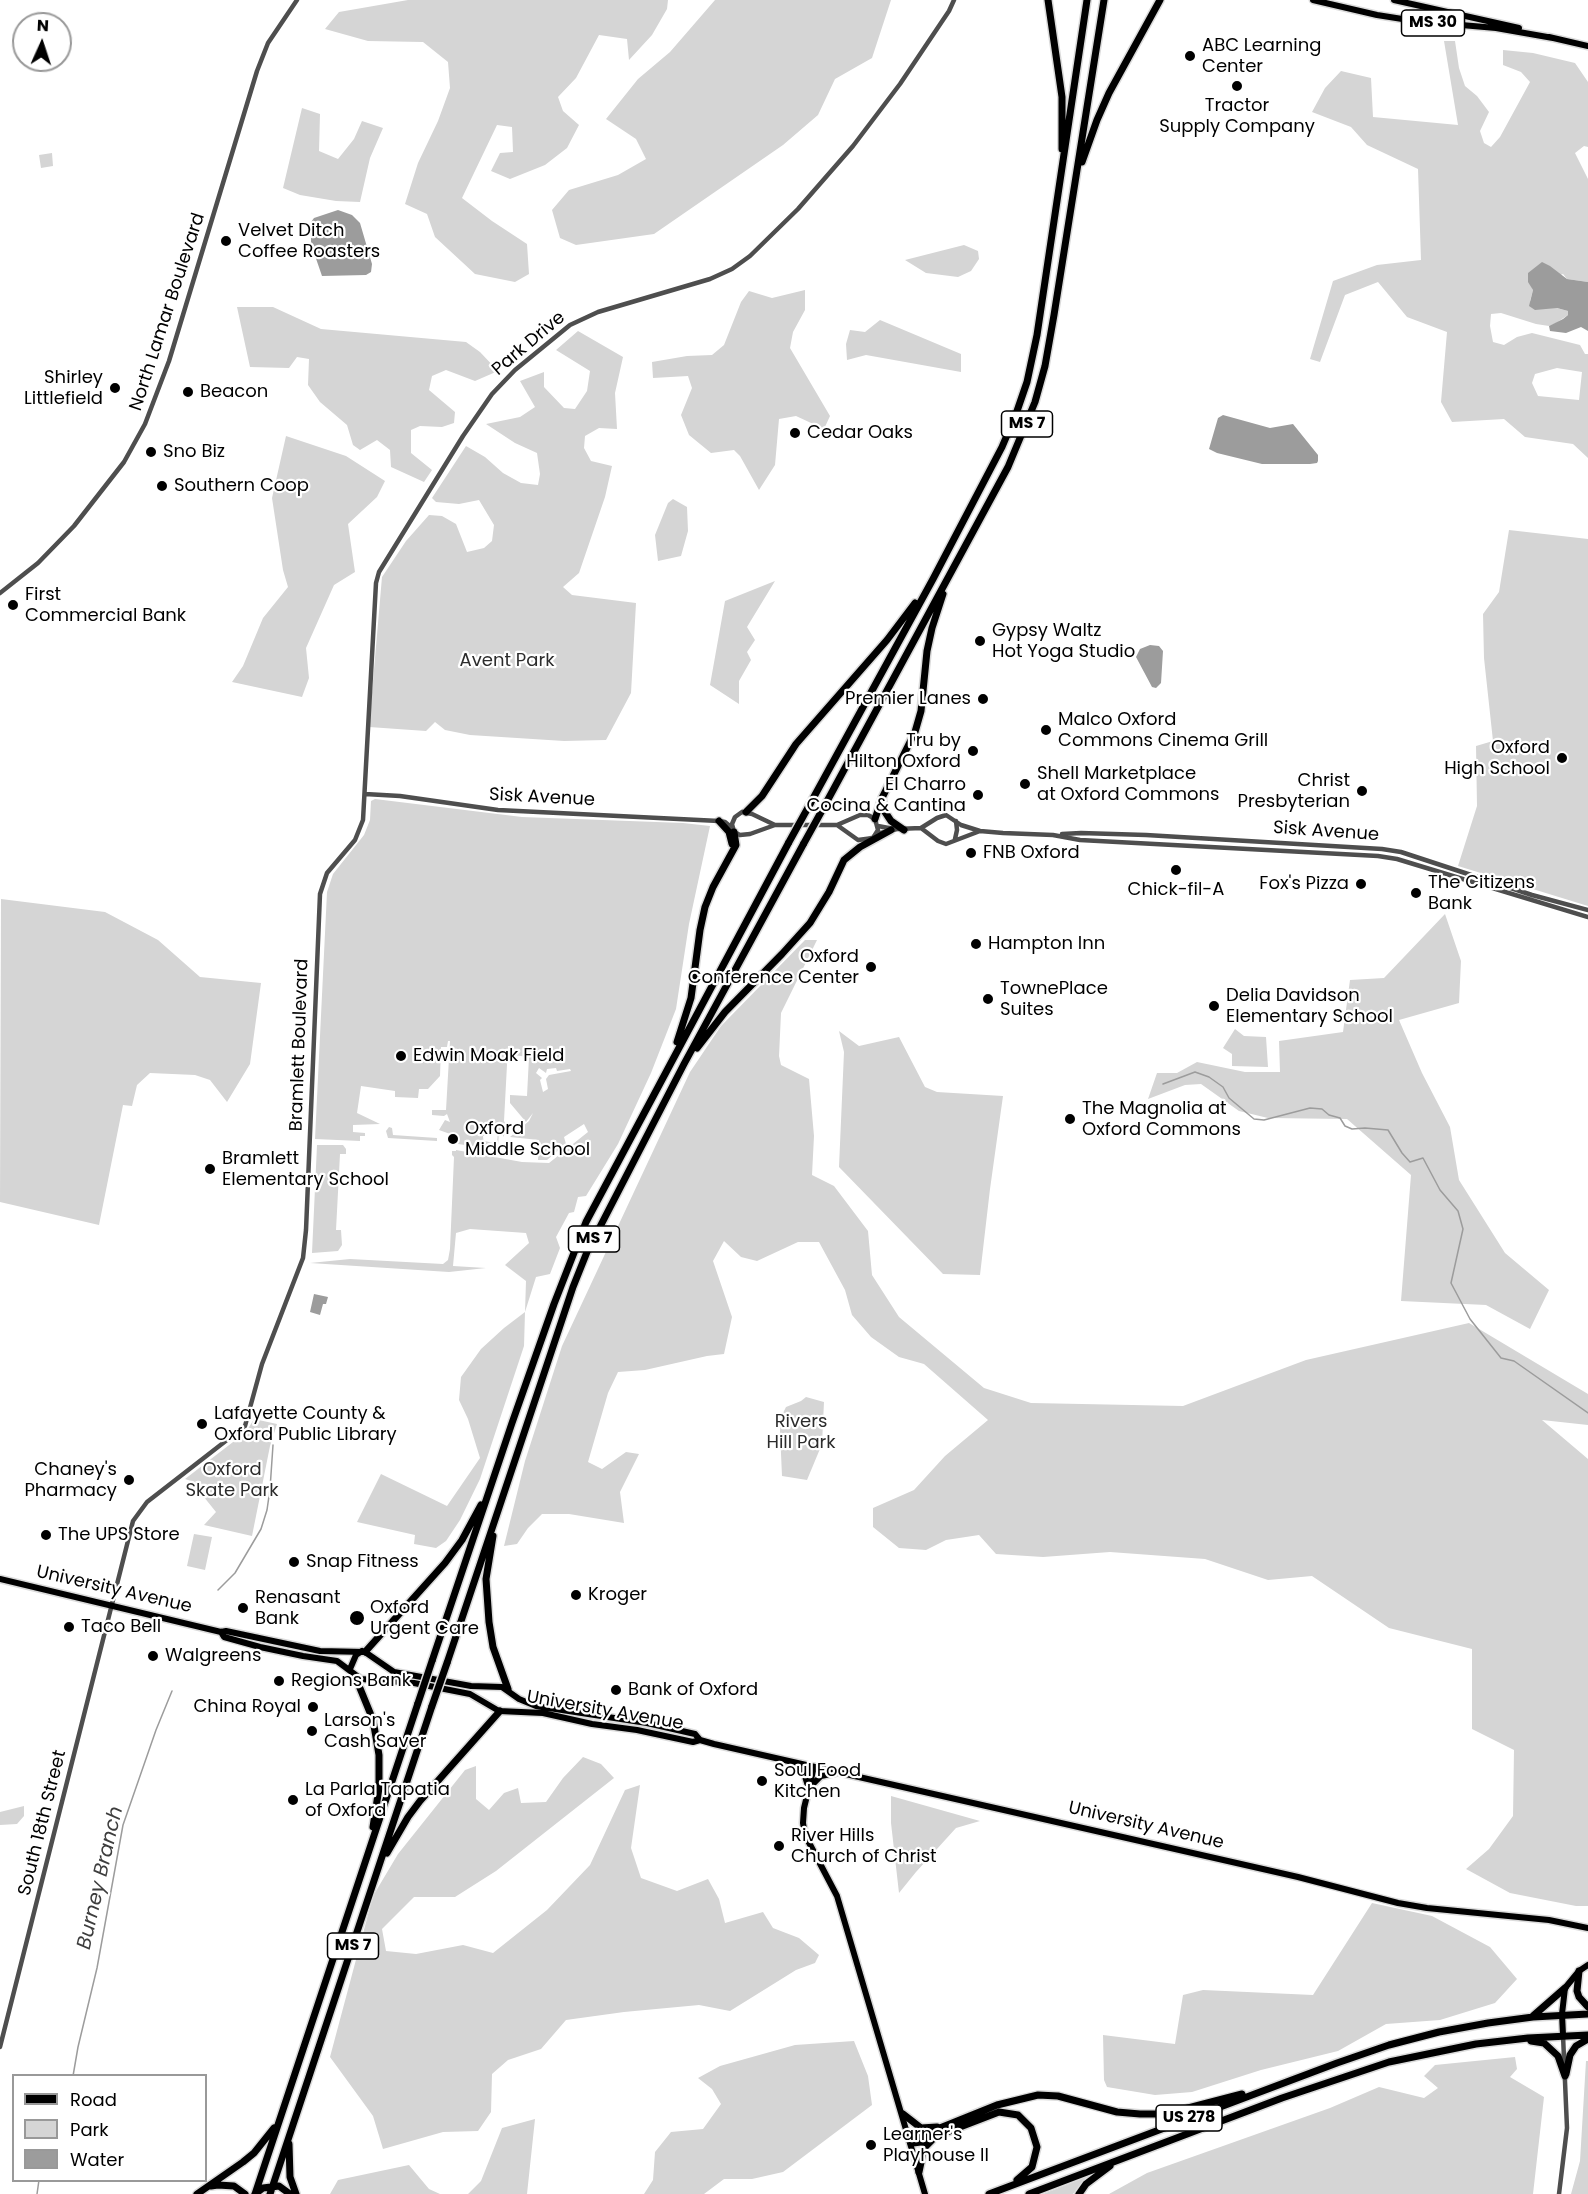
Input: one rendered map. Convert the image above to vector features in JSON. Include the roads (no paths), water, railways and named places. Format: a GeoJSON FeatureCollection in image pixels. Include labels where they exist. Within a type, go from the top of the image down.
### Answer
{"type":"FeatureCollection","features":[{"type":"Feature","properties":{"kind":"highway"},"geometry":{"type":"LineString","coordinates":[[1048,0],[1062,97],[1060,191]]}},
{"type":"Feature","properties":{"kind":"highway","name":"MS 7"},"geometry":{"type":"LineString","coordinates":[[255,2194],[491,1486],[554,1304],[586,1222],[669,1064],[933,579],[1002,447],[1027,382],[1037,335],[1060,191],[1088,0]]}},
{"type":"Feature","properties":{"kind":"highway","name":"MS 7"},"geometry":{"type":"LineString","coordinates":[[271,2190],[573,1287],[611,1203],[684,1064],[1008,467],[1035,402],[1045,366],[1104,0]]}},
{"type":"Feature","properties":{"kind":"highway"},"geometry":{"type":"LineString","coordinates":[[1074,188],[1096,120],[1160,0]]}},
{"type":"Feature","properties":{"kind":"highway"},"geometry":{"type":"LineString","coordinates":[[877,822],[882,798],[915,732],[921,711],[927,651],[932,628],[951,572]]}},
{"type":"Feature","properties":{"kind":"highway"},"geometry":{"type":"LineString","coordinates":[[746,812],[762,796],[796,744],[887,640],[933,579]]}},
{"type":"Feature","properties":{"kind":"highway"},"geometry":{"type":"LineString","coordinates":[[844,860],[860,847],[897,830],[885,812],[882,798]]}},
{"type":"Feature","properties":{"kind":"highway"},"geometry":{"type":"LineString","coordinates":[[719,821],[729,832],[732,852]]}},
{"type":"Feature","properties":{"kind":"highway"},"geometry":{"type":"LineString","coordinates":[[669,1064],[691,998],[705,907],[736,845],[733,830]]}},
{"type":"Feature","properties":{"kind":"highway"},"geometry":{"type":"LineString","coordinates":[[684,1064],[725,1012],[810,923],[829,892],[847,852],[863,840]]}},
{"type":"Feature","properties":{"kind":"highway"},"geometry":{"type":"LineString","coordinates":[[364,1651],[445,1563],[462,1540],[491,1486]]}},
{"type":"Feature","properties":{"kind":"highway"},"geometry":{"type":"LineString","coordinates":[[497,1511],[489,1558],[486,1599],[493,1647],[510,1692]]}},
{"type":"Feature","properties":{"kind":"highway"},"geometry":{"type":"LineString","coordinates":[[353,1672],[373,1720],[379,1755],[379,1788],[371,1846]]}},
{"type":"Feature","properties":{"kind":"highway"},"geometry":{"type":"LineString","coordinates":[[374,1883],[388,1850],[408,1817],[502,1711]]}},
{"type":"Feature","properties":{"kind":"highway"},"geometry":{"type":"LineString","coordinates":[[1579,1971],[1577,1991],[1588,2007]]}},
{"type":"Feature","properties":{"kind":"highway"},"geometry":{"type":"LineString","coordinates":[[1533,2017],[1565,1988]]}},
{"type":"Feature","properties":{"kind":"highway"},"geometry":{"type":"LineString","coordinates":[[1562,2014],[1588,2014]]}},
{"type":"Feature","properties":{"kind":"highway","name":"US 278"},"geometry":{"type":"LineString","coordinates":[[989,2194],[1389,2045],[1449,2030],[1562,2014]]}},
{"type":"Feature","properties":{"kind":"highway"},"geometry":{"type":"LineString","coordinates":[[1563,2035],[1588,2035]]}},
{"type":"Feature","properties":{"kind":"highway","name":"US 278"},"geometry":{"type":"LineString","coordinates":[[1029,2194],[1343,2076],[1389,2062],[1505,2040],[1563,2035]]}},
{"type":"Feature","properties":{"kind":"highway"},"geometry":{"type":"LineString","coordinates":[[1565,2076],[1570,2055],[1576,2046],[1588,2039]]}},
{"type":"Feature","properties":{"kind":"highway"},"geometry":{"type":"LineString","coordinates":[[1505,2040],[1544,2043],[1558,2056],[1565,2076]]}},
{"type":"Feature","properties":{"kind":"highway"},"geometry":{"type":"LineString","coordinates":[[911,2143],[920,2136],[997,2105],[1038,2095],[1076,2100],[1117,2112],[1165,2114],[1281,2084]]}},
{"type":"Feature","properties":{"kind":"highway"},"geometry":{"type":"LineString","coordinates":[[197,2194],[254,2153],[273,2129],[286,2100]]}},
{"type":"Feature","properties":{"kind":"highway"},"geometry":{"type":"LineString","coordinates":[[911,2143],[921,2142],[999,2112],[1018,2115],[1026,2121],[1035,2138],[1036,2157],[1032,2167],[1025,2175],[1007,2187]]}},
{"type":"Feature","properties":{"kind":"highway"},"geometry":{"type":"LineString","coordinates":[[903,2114],[921,2128],[945,2126]]}},
{"type":"Feature","properties":{"kind":"highway"},"geometry":{"type":"LineString","coordinates":[[290,2132],[290,2177],[296,2194]]}},
{"type":"Feature","properties":{"kind":"highway"},"geometry":{"type":"LineString","coordinates":[[919,2172],[924,2148],[939,2135]]}},
{"type":"Feature","properties":{"kind":"highway"},"geometry":{"type":"LineString","coordinates":[[1079,2194],[1086,2184],[1122,2159]]}},
{"type":"Feature","properties":{"kind":"highway"},"geometry":{"type":"LineString","coordinates":[[207,2187],[234,2186],[244,2194]]}},
{"type":"Feature","properties":{"kind":"highway"},"geometry":{"type":"LineString","coordinates":[[255,2194],[263,2188],[271,2190],[279,2186],[290,2194]]}},
{"type":"Feature","properties":{"kind":"main road","name":"MS 30"},"geometry":{"type":"LineString","coordinates":[[1313,0],[1377,15],[1432,23],[1496,28],[1553,38]]}},
{"type":"Feature","properties":{"kind":"main road","name":"MS 30"},"geometry":{"type":"LineString","coordinates":[[1394,0],[1491,21],[1588,46]]}},
{"type":"Feature","properties":{"kind":"main road"},"geometry":{"type":"LineString","coordinates":[[1432,23],[1434,10]]}},
{"type":"Feature","properties":{"kind":"main road","name":"University Avenue"},"geometry":{"type":"LineString","coordinates":[[0,1579],[221,1632],[226,1631],[320,1651],[364,1651],[394,1672],[471,1686],[495,1686],[536,1706],[647,1723],[695,1734],[700,1740]]}},
{"type":"Feature","properties":{"kind":"main road","name":"University Avenue"},"geometry":{"type":"LineString","coordinates":[[221,1632],[225,1637],[260,1647],[332,1660],[373,1681],[414,1683],[470,1694],[502,1711],[543,1713],[693,1742],[700,1740],[1298,1877],[1418,1907],[1549,1920],[1588,1928]]}},
{"type":"Feature","properties":{"kind":"main road"},"geometry":{"type":"LineString","coordinates":[[353,1672],[356,1655],[364,1651]]}},
{"type":"Feature","properties":{"kind":"main road","name":"University Avenue"},"geometry":{"type":"LineString","coordinates":[[502,1711],[511,1705],[510,1692]]}},
{"type":"Feature","properties":{"kind":"main road"},"geometry":{"type":"LineString","coordinates":[[793,1762],[804,1773],[809,1789]]}},
{"type":"Feature","properties":{"kind":"main road"},"geometry":{"type":"LineString","coordinates":[[814,1767],[803,1823],[806,1835],[837,1896],[925,2192]]}},
{"type":"Feature","properties":{"kind":"main road"},"geometry":{"type":"LineString","coordinates":[[809,1789],[821,1776],[838,1772]]}},
{"type":"Feature","properties":{"kind":"main road"},"geometry":{"type":"LineString","coordinates":[[1563,2035],[1562,2014],[1565,1988],[1579,1971],[1588,1965]]}},
{"type":"Feature","properties":{"kind":"street","name":"North Lamar Boulevard"},"geometry":{"type":"LineString","coordinates":[[0,593],[38,563],[75,526],[124,462],[146,424],[170,360],[257,71],[268,43],[297,0]]}},
{"type":"Feature","properties":{"kind":"street","name":"Park Drive"},"geometry":{"type":"LineString","coordinates":[[366,794],[376,583],[379,572],[458,444],[492,394],[515,370],[570,325],[598,312],[710,279],[732,269],[750,256],[773,235],[853,146],[900,84],[954,0]]}},
{"type":"Feature","properties":{"kind":"street","name":"Sisk Avenue"},"geometry":{"type":"LineString","coordinates":[[366,794],[400,796],[498,810],[719,821],[726,822],[733,830]]}},
{"type":"Feature","properties":{"kind":"street","name":"Bramlett Boulevard"},"geometry":{"type":"LineString","coordinates":[[111,1605],[128,1535],[139,1511],[147,1502],[245,1426],[262,1364],[303,1258],[320,894],[327,873],[360,831],[366,794]]}},
{"type":"Feature","properties":{"kind":"street","name":"Sisk Avenue"},"geometry":{"type":"LineString","coordinates":[[719,821],[746,812]]}},
{"type":"Feature","properties":{"kind":"street"},"geometry":{"type":"LineString","coordinates":[[746,812],[775,825]]}},
{"type":"Feature","properties":{"kind":"street"},"geometry":{"type":"LineString","coordinates":[[735,817],[733,830],[745,836],[775,825],[837,825],[860,815],[868,815],[877,822],[897,830]]}},
{"type":"Feature","properties":{"kind":"street","name":"Sisk Avenue"},"geometry":{"type":"LineString","coordinates":[[933,820],[946,815],[980,831],[1053,835],[1080,840],[1347,854],[1397,859],[1588,917]]}},
{"type":"Feature","properties":{"kind":"street"},"geometry":{"type":"LineString","coordinates":[[837,825],[858,840],[863,840],[873,838],[877,834],[921,828],[933,820]]}},
{"type":"Feature","properties":{"kind":"street"},"geometry":{"type":"LineString","coordinates":[[933,820],[933,837]]}},
{"type":"Feature","properties":{"kind":"street"},"geometry":{"type":"LineString","coordinates":[[955,839],[956,821]]}},
{"type":"Feature","properties":{"kind":"street"},"geometry":{"type":"LineString","coordinates":[[877,822],[877,834]]}},
{"type":"Feature","properties":{"kind":"street"},"geometry":{"type":"LineString","coordinates":[[921,828],[933,837]]}},
{"type":"Feature","properties":{"kind":"street","name":"Sisk Avenue"},"geometry":{"type":"LineString","coordinates":[[933,837],[946,844],[980,831]]}},
{"type":"Feature","properties":{"kind":"street","name":"Sisk Avenue"},"geometry":{"type":"LineString","coordinates":[[1053,835],[1081,832],[1382,849],[1401,852],[1541,898],[1588,910]]}},
{"type":"Feature","properties":{"kind":"street","name":"South 18th Street"},"geometry":{"type":"LineString","coordinates":[[0,2047],[111,1605]]}},
{"type":"Feature","properties":{"kind":"street"},"geometry":{"type":"LineString","coordinates":[[1559,2194],[1567,2128],[1563,2035]]}},
{"type":"Feature","properties":{"kind":"water"},"geometry":{"type":"Polygon","coordinates":[[[338,210],[352,215],[360,223],[372,264],[371,272],[366,275],[322,276],[311,244],[311,222],[314,218],[338,210]]]}},
{"type":"Feature","properties":{"kind":"water"},"geometry":{"type":"Polygon","coordinates":[[[1542,262],[1567,279],[1588,282],[1588,331],[1581,327],[1566,333],[1550,331],[1549,326],[1563,319],[1568,315],[1568,311],[1557,308],[1535,310],[1529,306],[1533,290],[1528,282],[1528,273],[1542,262]]]}},
{"type":"Feature","properties":{"kind":"water"},"geometry":{"type":"Polygon","coordinates":[[[1223,415],[1270,428],[1293,424],[1318,455],[1318,461],[1310,464],[1262,464],[1217,453],[1209,449],[1218,418],[1223,415]]]}},
{"type":"Feature","properties":{"kind":"water"},"geometry":{"type":"Polygon","coordinates":[[[1150,645],[1159,646],[1163,651],[1161,683],[1156,688],[1152,687],[1136,657],[1140,649],[1150,645]]]}},
{"type":"Feature","properties":{"kind":"water"},"geometry":{"type":"Polygon","coordinates":[[[314,1294],[328,1297],[320,1315],[310,1312],[314,1294]]]}},
{"type":"Feature","properties":{"kind":"waterway"},"geometry":{"type":"LineString","coordinates":[[1163,1084],[1195,1072],[1209,1077],[1223,1087],[1229,1098],[1254,1119],[1264,1120],[1310,1108],[1322,1109],[1329,1115],[1340,1118],[1345,1126],[1352,1129],[1388,1130],[1410,1162],[1423,1158],[1440,1190],[1458,1211],[1463,1229],[1451,1283],[1470,1319],[1501,1358],[1514,1361],[1588,1413]]}},
{"type":"Feature","properties":{"kind":"waterway","name":"Burney Branch"},"geometry":{"type":"LineString","coordinates":[[218,1590],[235,1573],[261,1529],[267,1510],[273,1445]]}},
{"type":"Feature","properties":{"kind":"waterway","name":"Burney Branch"},"geometry":{"type":"LineString","coordinates":[[73,2074],[97,1968],[123,1825],[172,1691]]}},
{"type":"Feature","properties":{"kind":"waterway","name":"Burney Branch"},"geometry":{"type":"LineString","coordinates":[[37,2194],[39,2182]]}},
{"type":"Feature","properties":{"kind":"place","name":"ABC Learning Center"},"geometry":{"type":"Point","coordinates":[1190,56]}},
{"type":"Feature","properties":{"kind":"place","name":"Tractor Supply Company"},"geometry":{"type":"Point","coordinates":[1237,86]}},
{"type":"Feature","properties":{"kind":"place","name":"Velvet Ditch Coffee Roasters"},"geometry":{"type":"Point","coordinates":[226,241]}},
{"type":"Feature","properties":{"kind":"place","name":"Shirley Littlefield"},"geometry":{"type":"Point","coordinates":[115,388]}},
{"type":"Feature","properties":{"kind":"place","name":"Beacon"},"geometry":{"type":"Point","coordinates":[188,392]}},
{"type":"Feature","properties":{"kind":"place","name":"Cedar Oaks"},"geometry":{"type":"Point","coordinates":[795,433]}},
{"type":"Feature","properties":{"kind":"place","name":"Sno Biz"},"geometry":{"type":"Point","coordinates":[151,452]}},
{"type":"Feature","properties":{"kind":"place","name":"Southern Coop"},"geometry":{"type":"Point","coordinates":[162,486]}},
{"type":"Feature","properties":{"kind":"place","name":"First Commercial Bank"},"geometry":{"type":"Point","coordinates":[13,605]}},
{"type":"Feature","properties":{"kind":"place","name":"Gypsy Waltz Hot Yoga Studio"},"geometry":{"type":"Point","coordinates":[980,641]}},
{"type":"Feature","properties":{"kind":"place","name":"Premier Lanes"},"geometry":{"type":"Point","coordinates":[983,699]}},
{"type":"Feature","properties":{"kind":"place","name":"Malco Oxford Commons Cinema Grill"},"geometry":{"type":"Point","coordinates":[1046,730]}},
{"type":"Feature","properties":{"kind":"place","name":"Tru by Hilton Oxford"},"geometry":{"type":"Point","coordinates":[973,751]}},
{"type":"Feature","properties":{"kind":"place","name":"Oxford High School"},"geometry":{"type":"Point","coordinates":[1562,758]}},
{"type":"Feature","properties":{"kind":"place","name":"Shell Marketplace at Oxford Commons"},"geometry":{"type":"Point","coordinates":[1025,784]}},
{"type":"Feature","properties":{"kind":"place","name":"Christ Presbyterian"},"geometry":{"type":"Point","coordinates":[1362,791]}},
{"type":"Feature","properties":{"kind":"place","name":"El Charro Cocina & Cantina"},"geometry":{"type":"Point","coordinates":[978,795]}},
{"type":"Feature","properties":{"kind":"place","name":"FNB Oxford"},"geometry":{"type":"Point","coordinates":[971,853]}},
{"type":"Feature","properties":{"kind":"place","name":"Chick-fil-A"},"geometry":{"type":"Point","coordinates":[1176,870]}},
{"type":"Feature","properties":{"kind":"place","name":"Fox's Pizza"},"geometry":{"type":"Point","coordinates":[1361,884]}},
{"type":"Feature","properties":{"kind":"place","name":"The Citizens Bank"},"geometry":{"type":"Point","coordinates":[1416,893]}},
{"type":"Feature","properties":{"kind":"place","name":"Hampton Inn"},"geometry":{"type":"Point","coordinates":[976,944]}},
{"type":"Feature","properties":{"kind":"place","name":"Oxford Conference Center"},"geometry":{"type":"Point","coordinates":[871,967]}},
{"type":"Feature","properties":{"kind":"place","name":"TownePlace Suites"},"geometry":{"type":"Point","coordinates":[988,999]}},
{"type":"Feature","properties":{"kind":"place","name":"Delia Davidson Elementary School"},"geometry":{"type":"Point","coordinates":[1214,1006]}},
{"type":"Feature","properties":{"kind":"place","name":"Edwin Moak Field"},"geometry":{"type":"Point","coordinates":[401,1056]}},
{"type":"Feature","properties":{"kind":"place","name":"The Magnolia at Oxford Commons"},"geometry":{"type":"Point","coordinates":[1070,1119]}},
{"type":"Feature","properties":{"kind":"place","name":"Oxford Middle School"},"geometry":{"type":"Point","coordinates":[453,1139]}},
{"type":"Feature","properties":{"kind":"place","name":"Bramlett Elementary School"},"geometry":{"type":"Point","coordinates":[210,1169]}},
{"type":"Feature","properties":{"kind":"place","name":"Lafayette County & Oxford Public Library"},"geometry":{"type":"Point","coordinates":[202,1424]}},
{"type":"Feature","properties":{"kind":"place","name":"Chaney's Pharmacy"},"geometry":{"type":"Point","coordinates":[129,1480]}},
{"type":"Feature","properties":{"kind":"place","name":"The UPS Store"},"geometry":{"type":"Point","coordinates":[46,1535]}},
{"type":"Feature","properties":{"kind":"place","name":"Snap Fitness"},"geometry":{"type":"Point","coordinates":[294,1562]}},
{"type":"Feature","properties":{"kind":"place","name":"Kroger"},"geometry":{"type":"Point","coordinates":[576,1595]}},
{"type":"Feature","properties":{"kind":"place","name":"Renasant Bank"},"geometry":{"type":"Point","coordinates":[243,1608]}},
{"type":"Feature","properties":{"kind":"place","name":"Oxford Urgent Care"},"geometry":{"type":"Point","coordinates":[357,1618]}},
{"type":"Feature","properties":{"kind":"place","name":"Taco Bell"},"geometry":{"type":"Point","coordinates":[69,1627]}},
{"type":"Feature","properties":{"kind":"place","name":"Walgreens"},"geometry":{"type":"Point","coordinates":[153,1656]}},
{"type":"Feature","properties":{"kind":"place","name":"Regions Bank"},"geometry":{"type":"Point","coordinates":[279,1681]}},
{"type":"Feature","properties":{"kind":"place","name":"Bank of Oxford"},"geometry":{"type":"Point","coordinates":[616,1690]}},
{"type":"Feature","properties":{"kind":"place","name":"China Royal"},"geometry":{"type":"Point","coordinates":[313,1707]}},
{"type":"Feature","properties":{"kind":"place","name":"Larson's Cash Saver"},"geometry":{"type":"Point","coordinates":[312,1731]}},
{"type":"Feature","properties":{"kind":"place","name":"Soul Food Kitchen"},"geometry":{"type":"Point","coordinates":[762,1781]}},
{"type":"Feature","properties":{"kind":"place","name":"La Parla Tapatia of Oxford"},"geometry":{"type":"Point","coordinates":[293,1800]}},
{"type":"Feature","properties":{"kind":"place","name":"River Hills Church of Christ"},"geometry":{"type":"Point","coordinates":[779,1846]}},
{"type":"Feature","properties":{"kind":"place","name":"Learner's Playhouse II"},"geometry":{"type":"Point","coordinates":[871,2145]}},
{"type":"Feature","properties":{"kind":"park label","name":"Avent Park"},"geometry":{"type":"Point","coordinates":[507,661]}},
{"type":"Feature","properties":{"kind":"park label","name":"Rivers Hill Park"},"geometry":{"type":"Point","coordinates":[801,1432]}},
{"type":"Feature","properties":{"kind":"park label","name":"Oxford Skate Park"},"geometry":{"type":"Point","coordinates":[232,1480]}}]}
